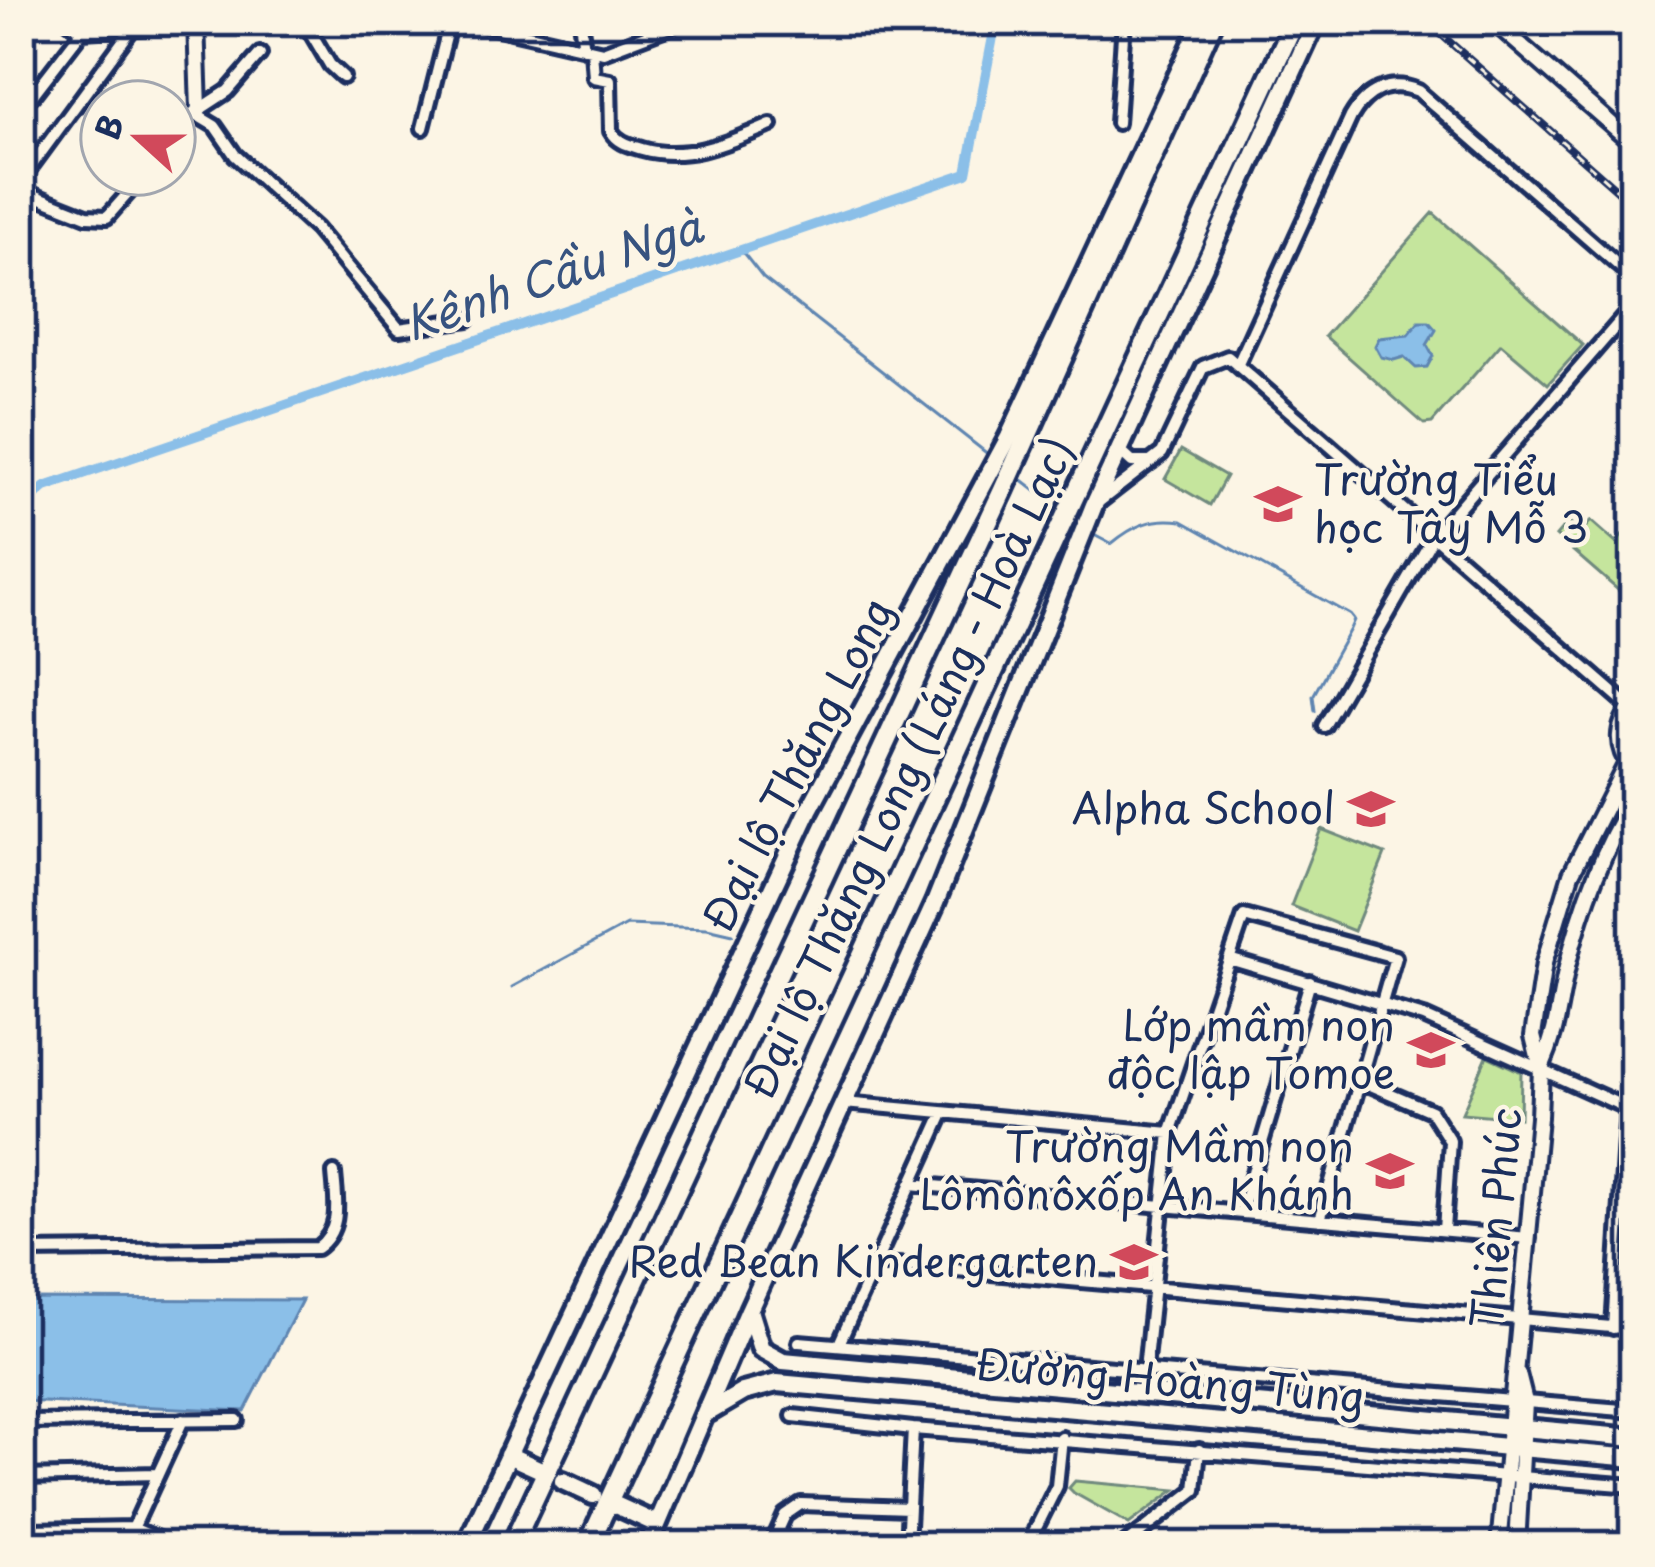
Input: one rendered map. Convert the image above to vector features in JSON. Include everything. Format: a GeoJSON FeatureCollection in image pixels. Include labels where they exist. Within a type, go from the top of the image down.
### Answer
{"type":"FeatureCollection","features":[{"type":"Feature","properties":{"kind":"highway","name":"Đại lộ Thăng Long (Láng - Hoà Lạc)"},"geometry":{"type":"LineString","coordinates":[[512,1546],[994,487],[1015,463],[1213,21]]}},
{"type":"Feature","properties":{"kind":"highway","name":"Đại lộ Thăng Long (Láng - Hoà Lạc)"},"geometry":{"type":"LineString","coordinates":[[588,1546],[1294,21]]}},
{"type":"Feature","properties":{"kind":"main road","name":"Đại lộ Thăng Long"},"geometry":{"type":"LineString","coordinates":[[466,1546],[815,797],[994,487],[1009,437],[1203,21]]}},
{"type":"Feature","properties":{"kind":"main road"},"geometry":{"type":"LineString","coordinates":[[648,1546],[749,1310],[935,902],[1093,507],[1316,21]]}},
{"type":"Feature","properties":{"kind":"main road","name":"Đường Hoàng Tùng"},"geometry":{"type":"LineString","coordinates":[[749,1310],[761,1349],[783,1361],[1634,1438]]}},
{"type":"Feature","properties":{"kind":"main road","name":"Đường Hoàng Tùng"},"geometry":{"type":"LineString","coordinates":[[707,1414],[743,1392],[777,1383],[1634,1458]]}},
{"type":"Feature","properties":{"kind":"main road"},"geometry":{"type":"LineString","coordinates":[[508,1455],[541,1470]]}},
{"type":"Feature","properties":{"kind":"main road"},"geometry":{"type":"LineString","coordinates":[[563,1481],[593,1495]]}},
{"type":"Feature","properties":{"kind":"main road"},"geometry":{"type":"LineString","coordinates":[[611,1503],[657,1524]]}},
{"type":"Feature","properties":{"kind":"street"},"geometry":{"type":"LineString","coordinates":[[69,21],[82,32],[258,21]]}},
{"type":"Feature","properties":{"kind":"street"},"geometry":{"type":"LineString","coordinates":[[304,21],[330,65],[343,77]]}},
{"type":"Feature","properties":{"kind":"street"},"geometry":{"type":"LineString","coordinates":[[423,128],[448,21],[493,25],[604,52],[685,21]]}},
{"type":"Feature","properties":{"kind":"street"},"geometry":{"type":"LineString","coordinates":[[580,21],[594,77],[610,80],[611,131],[621,142],[653,152],[684,154],[771,125]]}},
{"type":"Feature","properties":{"kind":"street"},"geometry":{"type":"LineString","coordinates":[[1117,124],[1124,21]]}},
{"type":"Feature","properties":{"kind":"street"},"geometry":{"type":"LineString","coordinates":[[1493,21],[1634,144]]}},
{"type":"Feature","properties":{"kind":"street"},"geometry":{"type":"LineString","coordinates":[[196,23],[197,78]]}},
{"type":"Feature","properties":{"kind":"street"},"geometry":{"type":"LineString","coordinates":[[21,180],[131,30]]}},
{"type":"Feature","properties":{"kind":"street"},"geometry":{"type":"LineString","coordinates":[[21,89],[32,96],[82,32]]}},
{"type":"Feature","properties":{"kind":"street"},"geometry":{"type":"LineString","coordinates":[[198,111],[228,91],[260,54]]}},
{"type":"Feature","properties":{"kind":"street"},"geometry":{"type":"LineString","coordinates":[[1238,364],[1351,117],[1365,96],[1383,88],[1418,91],[1634,278]]}},
{"type":"Feature","properties":{"kind":"street"},"geometry":{"type":"LineString","coordinates":[[198,113],[215,126],[235,155],[316,230],[398,329],[468,319]]}},
{"type":"Feature","properties":{"kind":"street"},"geometry":{"type":"LineString","coordinates":[[21,190],[87,216],[107,217],[124,198]]}},
{"type":"Feature","properties":{"kind":"street"},"geometry":{"type":"LineString","coordinates":[[21,220],[36,198]]}},
{"type":"Feature","properties":{"kind":"street"},"geometry":{"type":"LineString","coordinates":[[1324,726],[1433,537],[1634,304]]}},
{"type":"Feature","properties":{"kind":"street"},"geometry":{"type":"LineString","coordinates":[[1093,507],[1154,461],[1170,440],[1204,367],[1222,358],[1238,364],[1632,706],[1619,739],[1631,767]]}},
{"type":"Feature","properties":{"kind":"street"},"geometry":{"type":"LineString","coordinates":[[1119,449],[1132,462],[1154,461]]}},
{"type":"Feature","properties":{"kind":"street","name":"Thiên Phúc"},"geometry":{"type":"LineString","coordinates":[[1514,1476],[1541,1068],[1533,1036],[1544,963],[1586,842],[1631,767]]}},
{"type":"Feature","properties":{"kind":"street","name":"Thiên Phúc"},"geometry":{"type":"LineString","coordinates":[[1541,1068],[1557,1033],[1582,910],[1634,799]]}},
{"type":"Feature","properties":{"kind":"street"},"geometry":{"type":"LineString","coordinates":[[1146,1360],[1170,1133],[1244,916],[1395,958],[1320,1220]]}},
{"type":"Feature","properties":{"kind":"street"},"geometry":{"type":"LineString","coordinates":[[1229,959],[1382,1002],[1631,1109],[1613,1328]]}},
{"type":"Feature","properties":{"kind":"street"},"geometry":{"type":"LineString","coordinates":[[1241,1213],[1310,982]]}},
{"type":"Feature","properties":{"kind":"street"},"geometry":{"type":"LineString","coordinates":[[1359,1080],[1431,1111],[1450,1142],[1444,1230]]}},
{"type":"Feature","properties":{"kind":"street"},"geometry":{"type":"LineString","coordinates":[[844,1103],[1170,1133]]}},
{"type":"Feature","properties":{"kind":"street"},"geometry":{"type":"LineString","coordinates":[[839,1344],[943,1114]]}},
{"type":"Feature","properties":{"kind":"street"},"geometry":{"type":"LineString","coordinates":[[21,1251],[317,1248],[329,1238],[337,1218],[334,1173]]}},
{"type":"Feature","properties":{"kind":"street"},"geometry":{"type":"LineString","coordinates":[[911,1184],[1529,1238]]}},
{"type":"Feature","properties":{"kind":"street"},"geometry":{"type":"LineString","coordinates":[[875,1263],[1634,1329]]}},
{"type":"Feature","properties":{"kind":"street"},"geometry":{"type":"LineString","coordinates":[[800,1342],[1634,1411]]}},
{"type":"Feature","properties":{"kind":"street"},"geometry":{"type":"LineString","coordinates":[[794,1416],[913,1430],[1063,1438],[1634,1486]]}},
{"type":"Feature","properties":{"kind":"street"},"geometry":{"type":"LineString","coordinates":[[125,1546],[183,1420]]}},
{"type":"Feature","properties":{"kind":"street"},"geometry":{"type":"LineString","coordinates":[[21,1422],[237,1420]]}},
{"type":"Feature","properties":{"kind":"street"},"geometry":{"type":"LineString","coordinates":[[907,1546],[913,1430]]}},
{"type":"Feature","properties":{"kind":"street"},"geometry":{"type":"LineString","coordinates":[[1028,1546],[1058,1486],[1063,1438]]}},
{"type":"Feature","properties":{"kind":"street"},"geometry":{"type":"LineString","coordinates":[[1123,1546],[1195,1490],[1199,1450]]}},
{"type":"Feature","properties":{"kind":"street"},"geometry":{"type":"LineString","coordinates":[[21,1477],[158,1474]]}},
{"type":"Feature","properties":{"kind":"street"},"geometry":{"type":"LineString","coordinates":[[1499,1546],[1514,1476]]}},
{"type":"Feature","properties":{"kind":"street"},"geometry":{"type":"LineString","coordinates":[[1514,1476],[1517,1546]]}},
{"type":"Feature","properties":{"kind":"street"},"geometry":{"type":"LineString","coordinates":[[771,1546],[785,1515],[801,1504],[909,1508]]}},
{"type":"Feature","properties":{"kind":"street"},"geometry":{"type":"LineString","coordinates":[[21,1509],[40,1546]]}},
{"type":"Feature","properties":{"kind":"street"},"geometry":{"type":"LineString","coordinates":[[32,1530],[133,1528],[173,1546]]}},
{"type":"Feature","properties":{"kind":"green space"},"geometry":{"type":"Polygon","coordinates":[[[1433,213],[1583,345],[1548,384],[1501,344],[1432,423],[1424,424],[1325,336],[1433,213]]]}},
{"type":"Feature","properties":{"kind":"green space"},"geometry":{"type":"Polygon","coordinates":[[[1181,450],[1226,476],[1210,505],[1165,479],[1181,450]]]}},
{"type":"Feature","properties":{"kind":"green space"},"geometry":{"type":"Polygon","coordinates":[[[1591,521],[1616,543],[1634,522],[1634,604],[1556,536],[1568,522],[1580,533],[1591,521]]]}},
{"type":"Feature","properties":{"kind":"green space"},"geometry":{"type":"Polygon","coordinates":[[[1321,829],[1385,854],[1354,931],[1291,906],[1321,829]]]}},
{"type":"Feature","properties":{"kind":"green space"},"geometry":{"type":"Polygon","coordinates":[[[1487,1056],[1521,1072],[1520,1118],[1462,1113],[1487,1056]]]}},
{"type":"Feature","properties":{"kind":"green space"},"geometry":{"type":"Polygon","coordinates":[[[1075,1481],[1175,1490],[1129,1524],[1074,1493],[1069,1488],[1075,1481]]]}},
{"type":"Feature","properties":{"kind":"water"},"geometry":{"type":"Polygon","coordinates":[[[1419,322],[1429,322],[1436,330],[1427,345],[1433,356],[1427,367],[1416,368],[1404,357],[1381,357],[1375,346],[1379,338],[1408,335],[1419,322]]]}},
{"type":"Feature","properties":{"kind":"water"},"geometry":{"type":"Polygon","coordinates":[[[21,1299],[302,1300],[245,1411],[21,1401],[21,1299]]]}},
{"type":"Feature","properties":{"kind":"waterway","name":"Kênh Cầu Ngà"},"geometry":{"type":"LineString","coordinates":[[21,508],[45,487],[967,173],[996,21]]}},
{"type":"Feature","properties":{"kind":"waterway"},"geometry":{"type":"LineString","coordinates":[[741,250],[763,278],[989,455]]}},
{"type":"Feature","properties":{"kind":"waterway"},"geometry":{"type":"LineString","coordinates":[[1016,475],[1060,509]]}},
{"type":"Feature","properties":{"kind":"waterway"},"geometry":{"type":"LineString","coordinates":[[1092,534],[1111,544],[1144,524],[1182,521],[1350,615],[1354,620],[1350,629],[1313,696],[1315,711]]}},
{"type":"Feature","properties":{"kind":"waterway"},"geometry":{"type":"LineString","coordinates":[[512,987],[626,925],[707,928],[733,934]]}},
{"type":"Feature","properties":{"kind":"railway"},"geometry":{"type":"LineString","coordinates":[[1426,21],[1634,205]]}},
{"type":"Feature","properties":{"kind":"place","name":"Trường Tiểu học Tây Mỗ 3"},"geometry":{"type":"Point","coordinates":[1278,504]}},
{"type":"Feature","properties":{"kind":"place","name":"Alpha School"},"geometry":{"type":"Point","coordinates":[1371,809]}},
{"type":"Feature","properties":{"kind":"place","name":"Lớp mầm non độc lập Tomoe"},"geometry":{"type":"Point","coordinates":[1431,1050]}},
{"type":"Feature","properties":{"kind":"place","name":"Trường Mầm non Lômônôxốp An Khánh"},"geometry":{"type":"Point","coordinates":[1390,1171]}},
{"type":"Feature","properties":{"kind":"place","name":"Red Bean Kindergarten"},"geometry":{"type":"Point","coordinates":[1134,1262]}}]}
